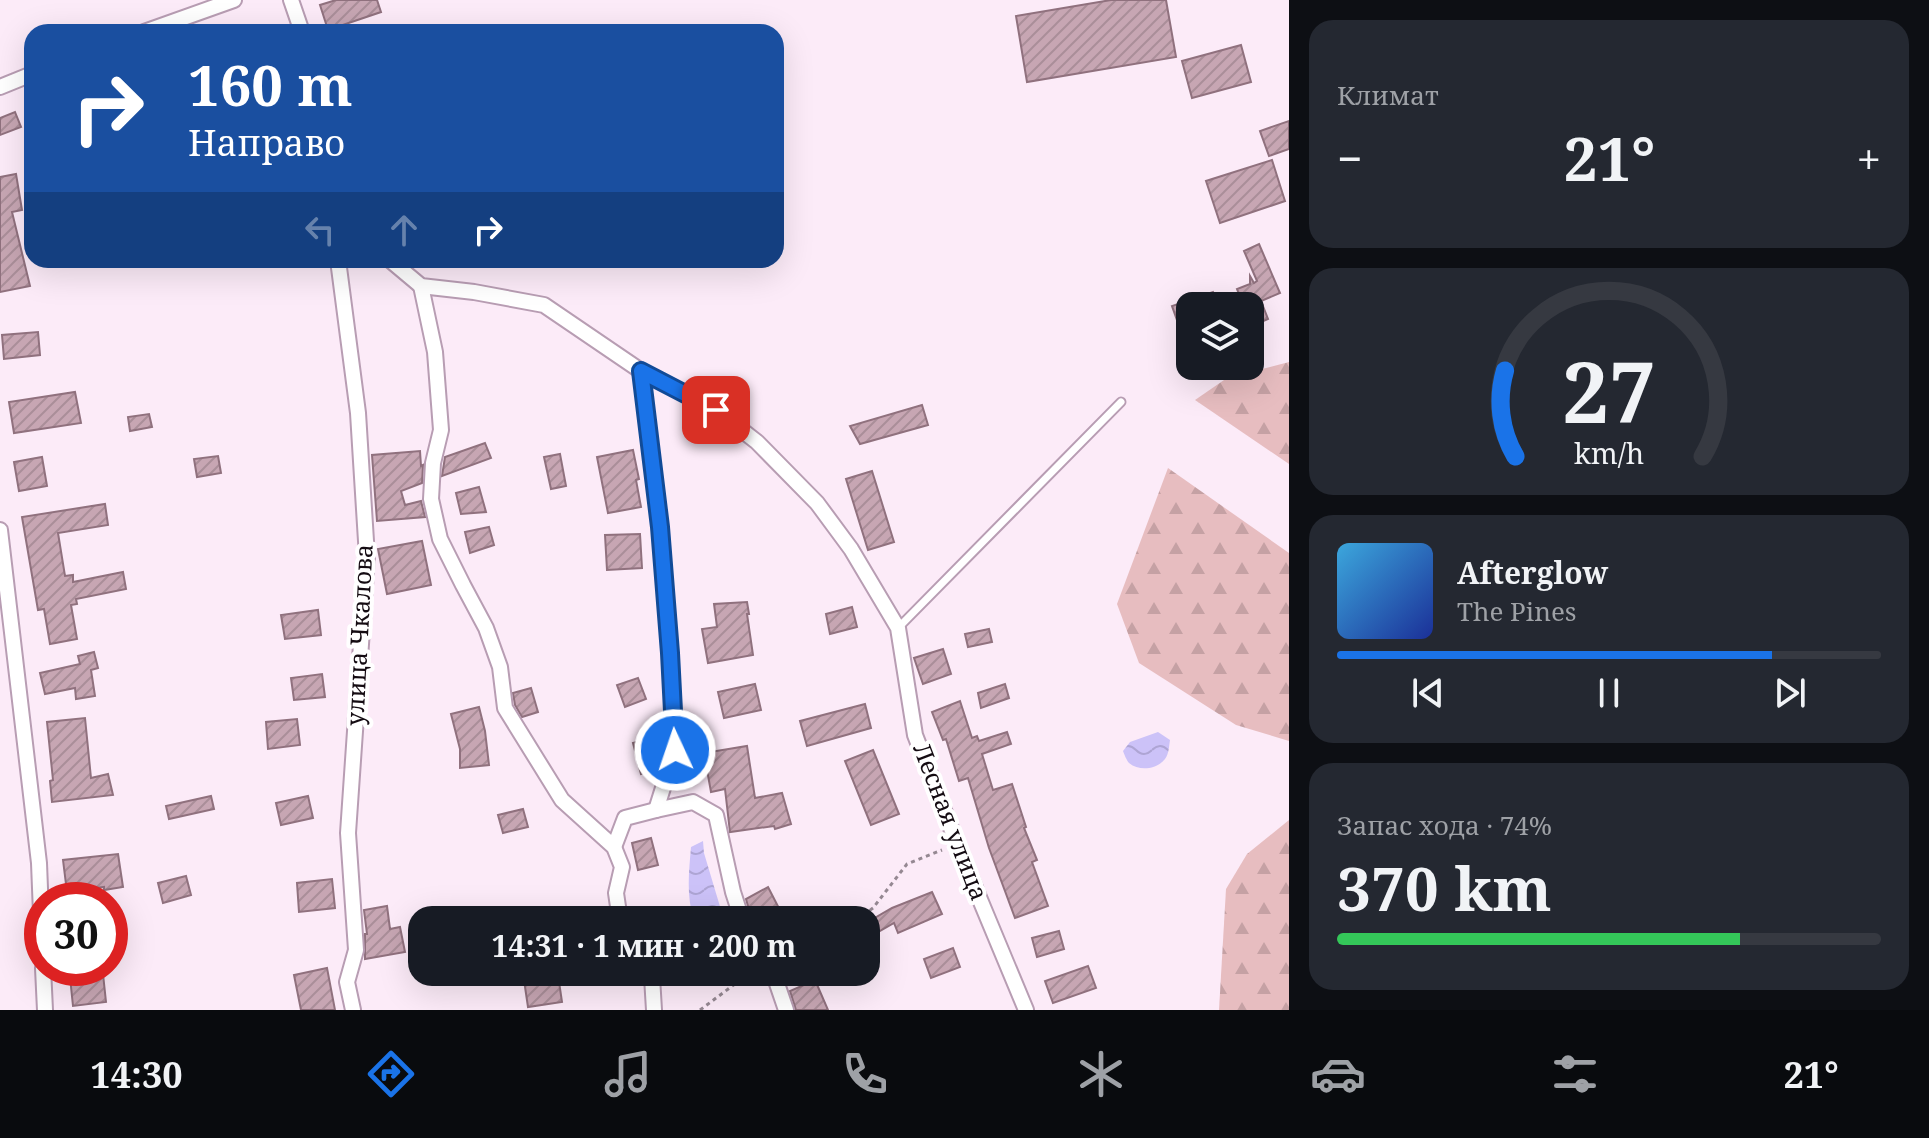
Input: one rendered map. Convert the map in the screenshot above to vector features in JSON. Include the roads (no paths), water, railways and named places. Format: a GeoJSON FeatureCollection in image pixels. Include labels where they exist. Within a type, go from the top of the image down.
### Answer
{"type":"FeatureCollection","features":[{"type":"Feature","properties":{"kind":"street"},"geometry":{"type":"LineString","coordinates":[[166,24],[234,0]]}},
{"type":"Feature","properties":{"kind":"street"},"geometry":{"type":"LineString","coordinates":[[291,0],[299,24]]}},
{"type":"Feature","properties":{"kind":"street"},"geometry":{"type":"LineString","coordinates":[[0,87],[24,77]]}},
{"type":"Feature","properties":{"kind":"street","name":"улица Чкалова"},"geometry":{"type":"LineString","coordinates":[[339,268],[358,413],[367,557],[348,833],[356,950],[347,982],[353,1010]]}},
{"type":"Feature","properties":{"kind":"street"},"geometry":{"type":"LineString","coordinates":[[400,268],[421,286],[544,305],[641,371],[716,410],[757,442],[817,503],[851,549],[898,628]]}},
{"type":"Feature","properties":{"kind":"street"},"geometry":{"type":"LineString","coordinates":[[421,286],[435,352],[441,430],[433,463],[431,499],[440,539],[486,628],[500,667],[505,708],[562,800],[614,847],[622,867],[616,893],[618,906]]}},
{"type":"Feature","properties":{"kind":"street"},"geometry":{"type":"LineString","coordinates":[[641,371],[660,527],[675,750],[656,810]]}},
{"type":"Feature","properties":{"kind":"street"},"geometry":{"type":"LineString","coordinates":[[0,530],[40,882]]}},
{"type":"Feature","properties":{"kind":"street","name":"Лесная улица"},"geometry":{"type":"LineString","coordinates":[[898,628],[915,735],[1026,1010]]}},
{"type":"Feature","properties":{"kind":"street"},"geometry":{"type":"LineString","coordinates":[[614,847],[625,818],[693,802],[716,815],[738,906]]}},
{"type":"Feature","properties":{"kind":"street"},"geometry":{"type":"LineString","coordinates":[[44,986],[45,1010]]}},
{"type":"Feature","properties":{"kind":"street"},"geometry":{"type":"LineString","coordinates":[[653,986],[654,1010]]}},
{"type":"Feature","properties":{"kind":"street"},"geometry":{"type":"LineString","coordinates":[[778,986],[786,1010]]}},
{"type":"Feature","properties":{"kind":"lane"},"geometry":{"type":"LineString","coordinates":[[898,628],[1121,402]]}},
{"type":"Feature","properties":{"kind":"water"},"geometry":{"type":"Polygon","coordinates":[[[1158,732],[1170,740],[1165,759],[1148,768],[1138,768],[1129,763],[1123,751],[1130,742],[1158,732]]]}},
{"type":"Feature","properties":{"kind":"water"},"geometry":{"type":"Polygon","coordinates":[[[703,841],[720,906],[690,906],[691,847],[703,841]]]}}]}
